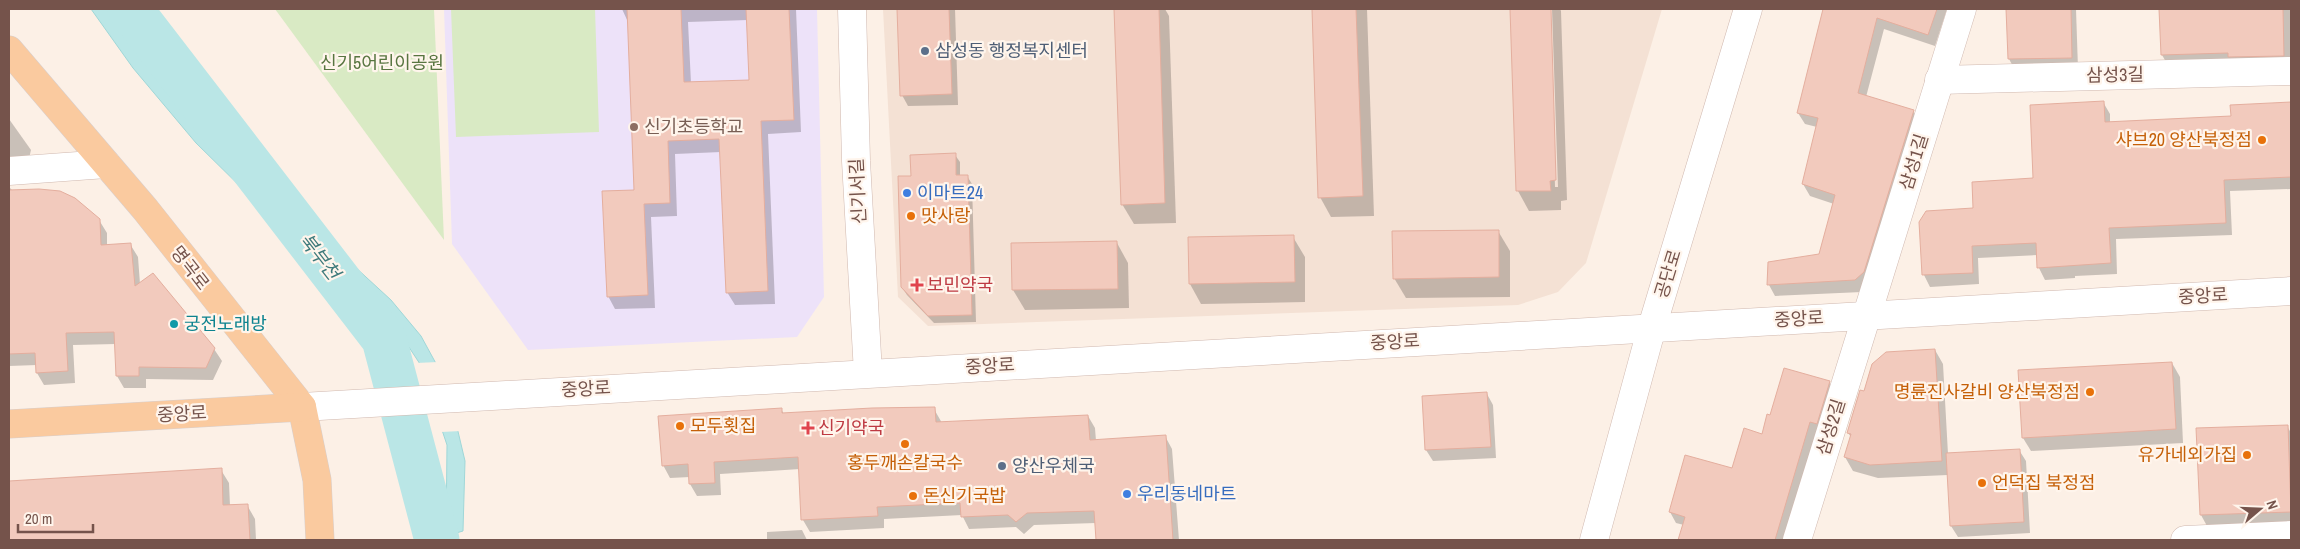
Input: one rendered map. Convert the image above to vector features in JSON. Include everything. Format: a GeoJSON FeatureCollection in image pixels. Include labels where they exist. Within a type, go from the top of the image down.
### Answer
{"type":"FeatureCollection","features":[{"type":"Feature","properties":{"kind":"main road","name":"명곡로"},"geometry":{"type":"LineString","coordinates":[[9,50],[106,164],[302,407],[317,480],[320,540]]}},
{"type":"Feature","properties":{"kind":"main road","name":"중앙로"},"geometry":{"type":"LineString","coordinates":[[9,424],[302,407]]}},
{"type":"Feature","properties":{"kind":"street","name":"신기서길"},"geometry":{"type":"LineString","coordinates":[[852,9],[856,161],[868,373]]}},
{"type":"Feature","properties":{"kind":"street","name":"공단로"},"geometry":{"type":"LineString","coordinates":[[1594,540],[1652,328],[1748,9]]}},
{"type":"Feature","properties":{"kind":"street","name":"삼성1길"},"geometry":{"type":"LineString","coordinates":[[1866,314],[1962,9]]}},
{"type":"Feature","properties":{"kind":"street","name":"삼성3길"},"geometry":{"type":"LineString","coordinates":[[1939,80],[2291,71]]}},
{"type":"Feature","properties":{"kind":"street"},"geometry":{"type":"LineString","coordinates":[[9,171],[106,164]]}},
{"type":"Feature","properties":{"kind":"street","name":"중앙로"},"geometry":{"type":"LineString","coordinates":[[302,407],[1866,314],[2291,291]]}},
{"type":"Feature","properties":{"kind":"street","name":"삼성2길"},"geometry":{"type":"LineString","coordinates":[[1797,540],[1866,314]]}},
{"type":"Feature","properties":{"kind":"street"},"geometry":{"type":"LineString","coordinates":[[2185,540],[2291,535]]}},
{"type":"Feature","properties":{"kind":"shaded area","name":"신기초등학교"},"geometry":{"type":"Polygon","coordinates":[[[444,9],[817,9],[824,297],[797,337],[528,350],[452,244],[444,9]]]}},
{"type":"Feature","properties":{"kind":"shaded area"},"geometry":{"type":"Polygon","coordinates":[[[883,9],[1662,9],[1586,263],[1558,292],[1518,305],[928,326],[898,297],[883,9]]]}},
{"type":"Feature","properties":{"kind":"green space","name":"신기5어린이공원"},"geometry":{"type":"Polygon","coordinates":[[[275,9],[434,9],[444,240],[275,9]]]}},
{"type":"Feature","properties":{"kind":"green space"},"geometry":{"type":"Polygon","coordinates":[[[451,9],[595,9],[599,132],[456,137],[451,9]]]}},
{"type":"Feature","properties":{"kind":"water"},"geometry":{"type":"Polygon","coordinates":[[[91,9],[124,9],[171,80],[233,157],[276,202],[354,266],[391,300],[421,336],[439,369],[456,423],[465,461],[463,531],[446,536],[447,445],[420,364],[397,329],[367,290],[335,266],[309,254],[196,143],[133,68],[91,9]]]}},
{"type":"Feature","properties":{"kind":"pier"},"geometry":{"type":"Polygon","coordinates":[[[438,362],[461,431],[441,432],[416,363],[438,362]]]}},
{"type":"Feature","properties":{"kind":"building"},"geometry":{"type":"Polygon","coordinates":[[[627,9],[681,9],[684,82],[749,80],[746,9],[789,9],[794,120],[761,121],[768,291],[726,293],[719,139],[668,141],[670,203],[644,204],[648,295],[607,297],[602,191],[634,190],[627,9]]]}},
{"type":"Feature","properties":{"kind":"building","name":"삼성동 행정복지센터"},"geometry":{"type":"Polygon","coordinates":[[[897,9],[949,9],[952,94],[900,96],[897,9]]]}},
{"type":"Feature","properties":{"kind":"building"},"geometry":{"type":"Polygon","coordinates":[[[1114,9],[1159,9],[1165,203],[1121,205],[1114,9]]]}},
{"type":"Feature","properties":{"kind":"building"},"geometry":{"type":"Polygon","coordinates":[[[1312,9],[1356,9],[1363,196],[1318,198],[1312,9]]]}},
{"type":"Feature","properties":{"kind":"building"},"geometry":{"type":"Polygon","coordinates":[[[1510,9],[1551,9],[1556,180],[1550,181],[1551,191],[1516,191],[1510,9]]]}},
{"type":"Feature","properties":{"kind":"building"},"geometry":{"type":"Polygon","coordinates":[[[1823,9],[1937,9],[1928,35],[1877,18],[1858,93],[1914,110],[1864,272],[1855,280],[1767,285],[1768,262],[1819,254],[1835,195],[1802,184],[1818,118],[1797,113],[1823,9]]]}},
{"type":"Feature","properties":{"kind":"building"},"geometry":{"type":"Polygon","coordinates":[[[2006,9],[2071,9],[2072,58],[2008,59],[2006,9]]]}},
{"type":"Feature","properties":{"kind":"building"},"geometry":{"type":"Polygon","coordinates":[[[2159,9],[2283,9],[2284,56],[2228,57],[2228,53],[2161,55],[2159,9]]]}},
{"type":"Feature","properties":{"kind":"building"},"geometry":{"type":"Polygon","coordinates":[[[2104,101],[2105,122],[2231,116],[2230,105],[2291,102],[2291,177],[2224,180],[2226,223],[2109,228],[2111,263],[2037,268],[2036,243],[1972,246],[1973,273],[1922,275],[1919,222],[1926,211],[1973,208],[1972,182],[2033,178],[2030,105],[2104,101]]]}},
{"type":"Feature","properties":{"kind":"building"},"geometry":{"type":"Polygon","coordinates":[[[956,153],[956,175],[968,175],[972,315],[928,316],[901,287],[898,176],[911,176],[910,155],[956,153]]]}},
{"type":"Feature","properties":{"kind":"building"},"geometry":{"type":"Polygon","coordinates":[[[39,189],[60,191],[75,198],[100,219],[101,245],[131,243],[135,286],[153,273],[215,348],[206,368],[139,367],[139,376],[116,376],[114,332],[66,333],[68,371],[36,373],[35,353],[9,354],[9,190],[39,189]]]}},
{"type":"Feature","properties":{"kind":"building"},"geometry":{"type":"Polygon","coordinates":[[[1499,230],[1499,277],[1393,279],[1392,231],[1499,230]]]}},
{"type":"Feature","properties":{"kind":"building"},"geometry":{"type":"Polygon","coordinates":[[[1294,235],[1295,282],[1189,284],[1188,237],[1294,235]]]}},
{"type":"Feature","properties":{"kind":"building"},"geometry":{"type":"Polygon","coordinates":[[[1117,241],[1118,289],[1012,290],[1011,243],[1117,241]]]}},
{"type":"Feature","properties":{"kind":"building"},"geometry":{"type":"Polygon","coordinates":[[[1935,349],[1942,461],[1870,465],[1844,457],[1851,434],[1847,433],[1860,390],[1864,391],[1872,364],[1886,352],[1935,349]]]}},
{"type":"Feature","properties":{"kind":"building"},"geometry":{"type":"Polygon","coordinates":[[[2172,362],[2176,429],[2022,438],[2018,370],[2172,362]]]}},
{"type":"Feature","properties":{"kind":"building"},"geometry":{"type":"Polygon","coordinates":[[[1784,368],[1830,381],[1817,424],[1810,422],[1775,540],[1678,540],[1685,517],[1669,512],[1685,455],[1732,468],[1744,428],[1762,434],[1767,414],[1770,415],[1784,368]]]}},
{"type":"Feature","properties":{"kind":"building"},"geometry":{"type":"Polygon","coordinates":[[[1487,392],[1491,447],[1425,450],[1422,396],[1487,392]]]}},
{"type":"Feature","properties":{"kind":"building"},"geometry":{"type":"Polygon","coordinates":[[[935,407],[936,422],[1088,415],[1090,440],[1166,435],[1173,540],[1096,540],[1094,511],[1027,513],[1016,522],[1008,515],[961,517],[960,503],[877,507],[878,516],[801,520],[798,457],[714,462],[715,483],[689,484],[688,464],[662,466],[658,416],[782,408],[782,413],[935,407]]]}},
{"type":"Feature","properties":{"kind":"building"},"geometry":{"type":"Polygon","coordinates":[[[2288,425],[2291,512],[2200,515],[2196,428],[2288,425]]]}},
{"type":"Feature","properties":{"kind":"building"},"geometry":{"type":"Polygon","coordinates":[[[2020,449],[2024,522],[1950,526],[1946,453],[2020,449]]]}},
{"type":"Feature","properties":{"kind":"building"},"geometry":{"type":"Polygon","coordinates":[[[222,468],[223,505],[248,504],[250,540],[9,540],[9,481],[222,468]]]}},
{"type":"Feature","properties":{"kind":"waterway","name":"북부천"},"geometry":{"type":"LineString","coordinates":[[130,9],[384,339],[437,540]]}},
{"type":"Feature","properties":{"kind":"place","name":"삼성동 행정복지센터"},"geometry":{"type":"Point","coordinates":[925,51]}},
{"type":"Feature","properties":{"kind":"place","name":"신기초등학교"},"geometry":{"type":"Point","coordinates":[634,127]}},
{"type":"Feature","properties":{"kind":"place","name":"샤브20 양산북정점"},"geometry":{"type":"Point","coordinates":[2262,140]}},
{"type":"Feature","properties":{"kind":"place","name":"이마트24"},"geometry":{"type":"Point","coordinates":[907,193]}},
{"type":"Feature","properties":{"kind":"place","name":"맛사랑"},"geometry":{"type":"Point","coordinates":[911,216]}},
{"type":"Feature","properties":{"kind":"place","name":"보민약국"},"geometry":{"type":"Point","coordinates":[917,285]}},
{"type":"Feature","properties":{"kind":"place","name":"궁전노래방"},"geometry":{"type":"Point","coordinates":[174,324]}},
{"type":"Feature","properties":{"kind":"place","name":"명륜진사갈비 양산북정점"},"geometry":{"type":"Point","coordinates":[2090,392]}},
{"type":"Feature","properties":{"kind":"place","name":"모두횟집"},"geometry":{"type":"Point","coordinates":[680,426]}},
{"type":"Feature","properties":{"kind":"place","name":"신기약국"},"geometry":{"type":"Point","coordinates":[808,428]}},
{"type":"Feature","properties":{"kind":"place","name":"홍두깨손칼국수"},"geometry":{"type":"Point","coordinates":[905,444]}},
{"type":"Feature","properties":{"kind":"place","name":"유가네외가집"},"geometry":{"type":"Point","coordinates":[2247,455]}},
{"type":"Feature","properties":{"kind":"place","name":"양산우체국"},"geometry":{"type":"Point","coordinates":[1002,466]}},
{"type":"Feature","properties":{"kind":"place","name":"언덕집 북정점"},"geometry":{"type":"Point","coordinates":[1982,483]}},
{"type":"Feature","properties":{"kind":"place","name":"우리동네마트"},"geometry":{"type":"Point","coordinates":[1127,494]}},
{"type":"Feature","properties":{"kind":"place","name":"돈신기국밥"},"geometry":{"type":"Point","coordinates":[913,496]}}]}
